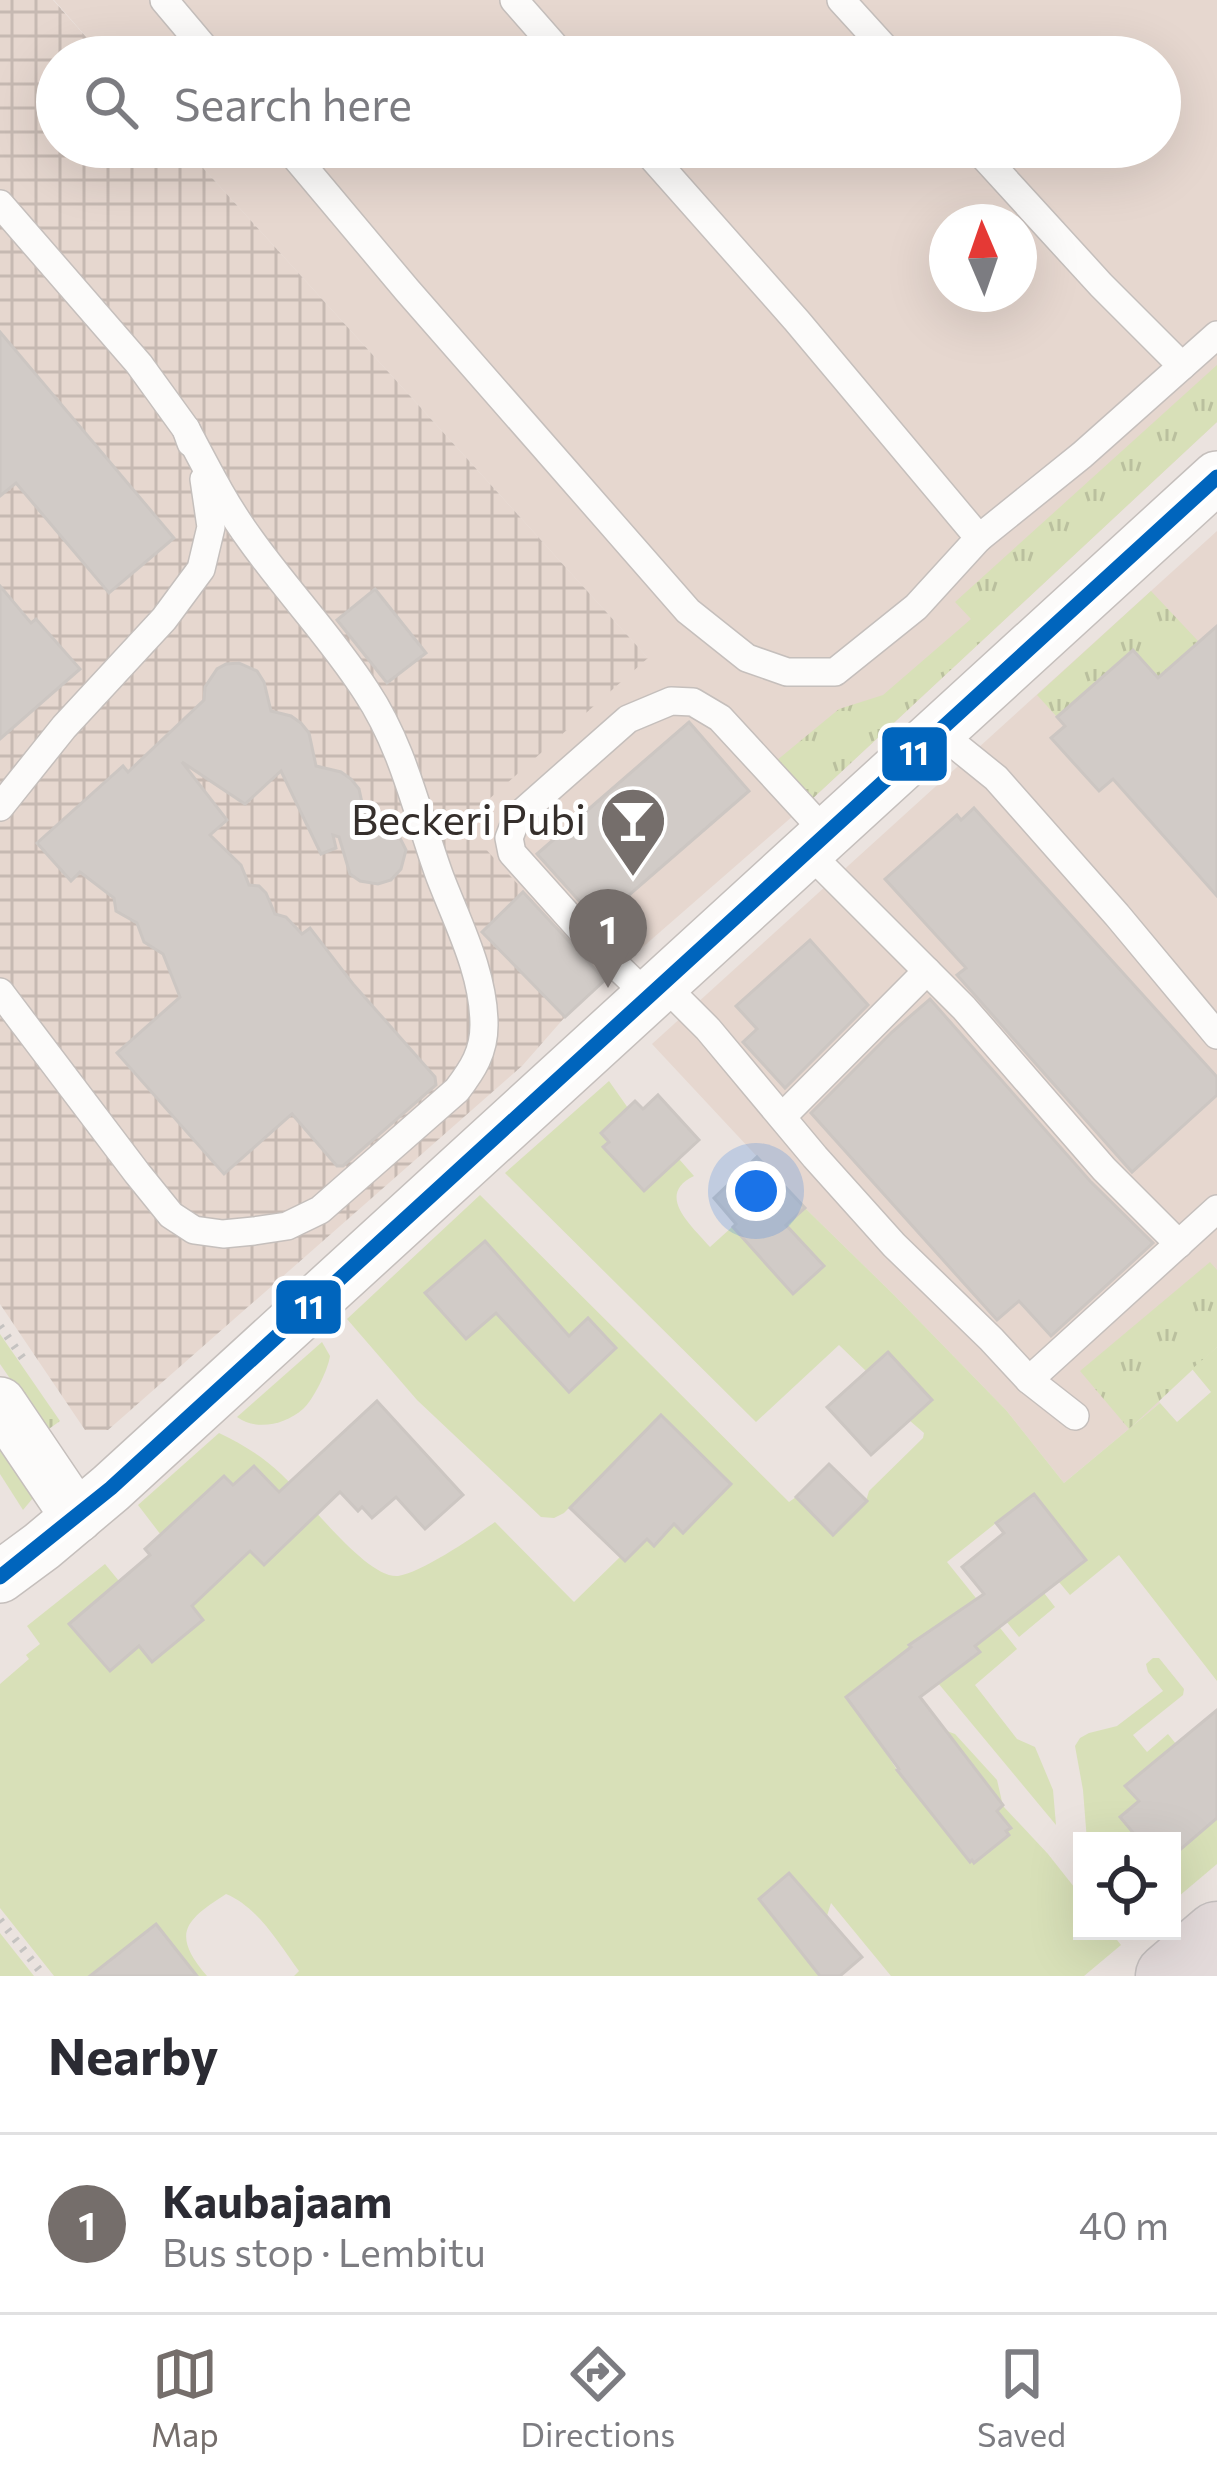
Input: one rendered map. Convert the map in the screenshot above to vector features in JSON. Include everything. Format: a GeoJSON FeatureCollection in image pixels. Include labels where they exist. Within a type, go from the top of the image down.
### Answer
{"type":"FeatureCollection","features":[{"type":"Feature","properties":{"kind":"highway"},"geometry":{"type":"LineString","coordinates":[[1168,1976],[1217,1935]]}},
{"type":"Feature","properties":{"kind":"street"},"geometry":{"type":"LineString","coordinates":[[0,1576],[77,1517],[1217,477]]}},
{"type":"Feature","properties":{"kind":"street"},"geometry":{"type":"LineString","coordinates":[[0,1403],[77,1517]]}},
{"type":"Feature","properties":{"kind":"lane"},"geometry":{"type":"LineString","coordinates":[[164,0],[194,36]]}},
{"type":"Feature","properties":{"kind":"lane"},"geometry":{"type":"LineString","coordinates":[[514,0],[546,36]]}},
{"type":"Feature","properties":{"kind":"lane"},"geometry":{"type":"LineString","coordinates":[[841,0],[874,36]]}},
{"type":"Feature","properties":{"kind":"lane"},"geometry":{"type":"LineString","coordinates":[[305,168],[688,611],[747,658],[788,672],[835,672],[916,608],[980,538],[1217,335]]}},
{"type":"Feature","properties":{"kind":"lane"},"geometry":{"type":"LineString","coordinates":[[662,168],[980,538]]}},
{"type":"Feature","properties":{"kind":"lane"},"geometry":{"type":"LineString","coordinates":[[994,168],[1182,366]]}},
{"type":"Feature","properties":{"kind":"lane"},"geometry":{"type":"LineString","coordinates":[[0,204],[139,364],[186,429],[250,540],[368,692],[414,792],[440,876],[463,930],[484,1019],[481,1052],[457,1090],[320,1210],[287,1226],[223,1234],[194,1230],[171,1215],[0,992]]}},
{"type":"Feature","properties":{"kind":"lane"},"geometry":{"type":"LineString","coordinates":[[0,808],[64,727],[164,619],[201,569],[212,526],[206,484],[186,429]]}},
{"type":"Feature","properties":{"kind":"lane"},"geometry":{"type":"LineString","coordinates":[[1075,1416],[1029,1380],[894,1245],[708,1029],[590,940],[512,854],[509,838],[517,817],[628,719],[671,701],[693,702],[720,718],[817,843],[927,971],[1104,1169],[1179,1244]]}},
{"type":"Feature","properties":{"kind":"lane"},"geometry":{"type":"LineString","coordinates":[[939,732],[996,778],[1217,1035]]}},
{"type":"Feature","properties":{"kind":"lane"},"geometry":{"type":"LineString","coordinates":[[782,1117],[927,971]]}},
{"type":"Feature","properties":{"kind":"lane"},"geometry":{"type":"LineString","coordinates":[[1029,1380],[1217,1209]]}},
{"type":"Feature","properties":{"kind":"path"},"geometry":{"type":"LineString","coordinates":[[0,1920],[44,1976]]}},
{"type":"Feature","properties":{"kind":"shaded area"},"geometry":{"type":"Polygon","coordinates":[[[0,0],[53,0],[85,36],[36,36],[36,168],[203,168],[648,658],[462,823],[605,980],[522,1066],[108,1430],[85,1430],[0,1304],[0,0]]]}},
{"type":"Feature","properties":{"kind":"shaded area"},"geometry":{"type":"Polygon","coordinates":[[[54,0],[1217,0],[1217,422],[810,801],[605,980],[461,823],[647,657],[203,168],[1181,168],[1181,36],[86,36],[54,0]]]}},
{"type":"Feature","properties":{"kind":"shaded area"},"geometry":{"type":"Polygon","coordinates":[[[1217,531],[1217,1347],[1158,1399],[1160,1403],[1064,1483],[1006,1410],[805,1208],[652,1044],[1217,531]]]}},
{"type":"Feature","properties":{"kind":"green space"},"geometry":{"type":"Polygon","coordinates":[[[1217,365],[1217,422],[810,801],[776,761],[839,709],[883,695],[971,619],[955,602],[1217,365]]]}},
{"type":"Feature","properties":{"kind":"green space"},"geometry":{"type":"Polygon","coordinates":[[[1151,591],[1199,642],[1158,678],[1133,650],[1057,717],[1037,695],[1151,591]]]}},
{"type":"Feature","properties":{"kind":"green space"},"geometry":{"type":"Polygon","coordinates":[[[609,1081],[628,1108],[601,1133],[644,1191],[679,1159],[694,1176],[677,1192],[677,1202],[710,1247],[764,1198],[787,1224],[805,1208],[1006,1410],[1064,1483],[1160,1403],[1177,1422],[1211,1392],[1192,1369],[1217,1347],[1217,1681],[1119,1555],[1070,1595],[1059,1582],[1044,1593],[1055,1607],[1019,1637],[962,1567],[1004,1534],[996,1523],[947,1562],[1017,1649],[975,1685],[1017,1739],[1035,1747],[1053,1790],[1056,1825],[938,1683],[979,1652],[952,1616],[883,1667],[889,1677],[873,1733],[897,1770],[947,1731],[955,1734],[997,1780],[1003,1806],[1073,1886],[1073,1940],[1117,1940],[1121,1945],[1084,1976],[891,1976],[831,1903],[827,1916],[794,1944],[819,1976],[294,1976],[299,1971],[267,1927],[226,1894],[201,1912],[188,1929],[189,1949],[207,1976],[54,1976],[0,1908],[0,1684],[40,1644],[27,1626],[105,1564],[137,1603],[177,1556],[138,1505],[219,1433],[274,1468],[353,1551],[385,1573],[398,1576],[420,1568],[495,1522],[574,1602],[620,1557],[647,1539],[654,1545],[674,1524],[684,1533],[731,1484],[660,1416],[564,1513],[541,1517],[417,1400],[347,1319],[480,1195],[789,1502],[796,1497],[832,1534],[923,1438],[924,1433],[909,1420],[888,1352],[866,1371],[839,1345],[756,1422],[505,1173],[609,1081]]]}},
{"type":"Feature","properties":{"kind":"green space"},"geometry":{"type":"Polygon","coordinates":[[[1210,1262],[1217,1270],[1217,1347],[1129,1429],[1080,1371],[1210,1262]]]}},
{"type":"Feature","properties":{"kind":"green space"},"geometry":{"type":"Polygon","coordinates":[[[0,1334],[60,1421],[46,1431],[0,1364],[0,1334]]]}},
{"type":"Feature","properties":{"kind":"green space"},"geometry":{"type":"Polygon","coordinates":[[[322,1342],[329,1362],[303,1409],[270,1424],[237,1417],[322,1342]]]}},
{"type":"Feature","properties":{"kind":"green space"},"geometry":{"type":"Polygon","coordinates":[[[0,1448],[33,1498],[23,1510],[0,1474],[0,1448]]]}},
{"type":"Feature","properties":{"kind":"green space"},"geometry":{"type":"Polygon","coordinates":[[[1159,1658],[1184,1689],[1183,1695],[1133,1735],[1147,1752],[1168,1734],[1176,1744],[1217,1727],[1217,1864],[1181,1894],[1181,1832],[1086,1832],[1075,1746],[1089,1733],[1117,1726],[1163,1691],[1146,1664],[1159,1658]]]}},
{"type":"Feature","properties":{"kind":"green space"},"geometry":{"type":"Polygon","coordinates":[[[0,1933],[34,1976],[0,1976],[0,1933]]]}},
{"type":"Feature","properties":{"kind":"building"},"geometry":{"type":"Polygon","coordinates":[[[0,332],[174,538],[109,593],[16,483],[0,496],[0,332]]]}},
{"type":"Feature","properties":{"kind":"building"},"geometry":{"type":"Polygon","coordinates":[[[0,586],[80,669],[0,739],[0,586]]]}},
{"type":"Feature","properties":{"kind":"building"},"geometry":{"type":"Polygon","coordinates":[[[375,589],[426,653],[387,683],[337,620],[375,589]]]}},
{"type":"Feature","properties":{"kind":"building"},"geometry":{"type":"Polygon","coordinates":[[[1217,626],[1217,896],[1113,779],[1099,791],[1051,738],[1065,726],[1057,717],[1133,650],[1158,678],[1217,626]]]}},
{"type":"Feature","properties":{"kind":"building"},"geometry":{"type":"Polygon","coordinates":[[[239,663],[257,671],[271,711],[291,716],[309,733],[316,766],[351,779],[359,789],[366,821],[396,830],[406,850],[401,869],[391,880],[360,881],[350,874],[339,837],[333,835],[336,848],[321,854],[281,771],[245,804],[182,762],[227,820],[210,835],[241,865],[249,885],[259,886],[275,914],[286,917],[302,934],[310,928],[435,1077],[436,1085],[343,1166],[337,1166],[292,1114],[224,1174],[117,1053],[180,997],[163,954],[144,942],[137,923],[116,911],[114,898],[80,872],[71,881],[37,843],[123,766],[128,772],[204,700],[205,687],[217,669],[239,663]]]}},
{"type":"Feature","properties":{"kind":"building"},"geometry":{"type":"Polygon","coordinates":[[[689,722],[749,791],[598,922],[537,854],[689,722]]]}},
{"type":"Feature","properties":{"kind":"building"},"geometry":{"type":"Polygon","coordinates":[[[974,808],[1217,1077],[1217,1095],[1132,1172],[957,975],[966,968],[885,879],[957,815],[961,820],[974,808]]]}},
{"type":"Feature","properties":{"kind":"building"},"geometry":{"type":"Polygon","coordinates":[[[523,892],[605,980],[565,1017],[482,932],[523,892]]]}},
{"type":"Feature","properties":{"kind":"building"},"geometry":{"type":"Polygon","coordinates":[[[810,940],[868,1005],[785,1088],[743,1042],[757,1029],[736,1006],[810,940]]]}},
{"type":"Feature","properties":{"kind":"building"},"geometry":{"type":"Polygon","coordinates":[[[930,999],[1090,1181],[1153,1243],[1051,1336],[1019,1301],[997,1320],[811,1113],[930,999]]]}},
{"type":"Feature","properties":{"kind":"building"},"geometry":{"type":"Polygon","coordinates":[[[658,1095],[699,1140],[644,1191],[603,1147],[609,1142],[601,1133],[635,1101],[643,1109],[658,1095]]]}},
{"type":"Feature","properties":{"kind":"building"},"geometry":{"type":"Polygon","coordinates":[[[757,1157],[805,1208],[786,1225],[824,1266],[793,1294],[733,1227],[736,1224],[714,1198],[757,1157]]]}},
{"type":"Feature","properties":{"kind":"building"},"geometry":{"type":"Polygon","coordinates":[[[485,1241],[569,1336],[588,1318],[616,1348],[569,1392],[496,1313],[466,1339],[425,1293],[485,1241]]]}},
{"type":"Feature","properties":{"kind":"building"},"geometry":{"type":"Polygon","coordinates":[[[888,1352],[932,1400],[871,1455],[827,1407],[888,1352]]]}},
{"type":"Feature","properties":{"kind":"building"},"geometry":{"type":"Polygon","coordinates":[[[377,1401],[463,1495],[425,1529],[396,1497],[372,1518],[340,1492],[264,1565],[250,1551],[192,1606],[203,1620],[152,1662],[139,1646],[110,1671],[69,1624],[150,1555],[145,1549],[224,1476],[233,1485],[254,1466],[279,1492],[377,1401]]]}},
{"type":"Feature","properties":{"kind":"building"},"geometry":{"type":"Polygon","coordinates":[[[661,1415],[731,1484],[683,1533],[674,1524],[654,1546],[647,1539],[625,1561],[570,1508],[661,1415]]]}},
{"type":"Feature","properties":{"kind":"building"},"geometry":{"type":"Polygon","coordinates":[[[829,1464],[867,1501],[833,1535],[796,1497],[829,1464]]]}},
{"type":"Feature","properties":{"kind":"building"},"geometry":{"type":"Polygon","coordinates":[[[1034,1494],[1086,1560],[975,1646],[980,1652],[920,1697],[1003,1805],[997,1811],[1011,1828],[1006,1831],[1009,1835],[974,1863],[897,1770],[846,1697],[909,1645],[984,1594],[962,1567],[1004,1533],[996,1523],[1034,1494]]]}},
{"type":"Feature","properties":{"kind":"building"},"geometry":{"type":"Polygon","coordinates":[[[1217,1710],[1217,1818],[1181,1849],[1181,1832],[1132,1832],[1120,1817],[1139,1801],[1125,1786],[1217,1710]]]}},
{"type":"Feature","properties":{"kind":"building"},"geometry":{"type":"Polygon","coordinates":[[[789,1873],[862,1957],[840,1976],[820,1976],[759,1899],[789,1873]]]}},
{"type":"Feature","properties":{"kind":"building"},"geometry":{"type":"Polygon","coordinates":[[[156,1924],[197,1976],[90,1976],[156,1924]]]}},
{"type":"Feature","properties":{"kind":"transit line","name":"11"},"geometry":{"type":"LineString","coordinates":[[0,1577],[111,1488],[1217,477]]}},
{"type":"Feature","properties":{"kind":"place","name":"Beckeri Pubi"},"geometry":{"type":"Point","coordinates":[633,879]}},
{"type":"Feature","properties":{"kind":"place","name":"Kaubajaam"},"geometry":{"type":"Point","coordinates":[608,988]}}]}
